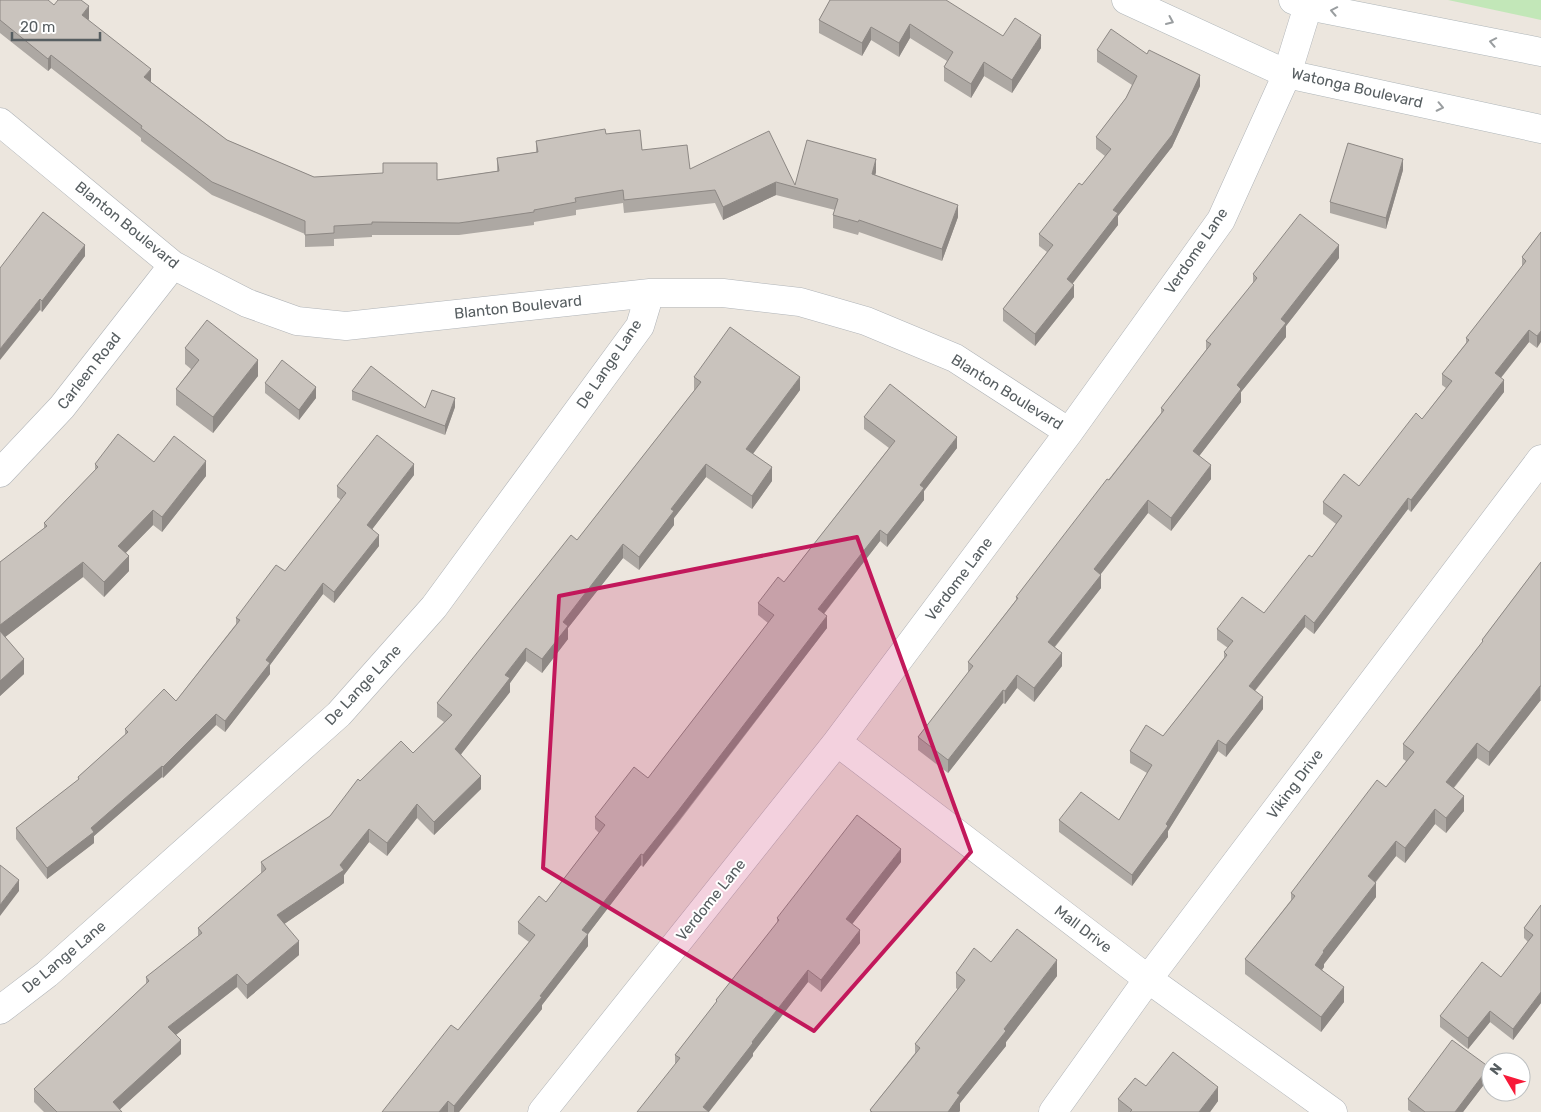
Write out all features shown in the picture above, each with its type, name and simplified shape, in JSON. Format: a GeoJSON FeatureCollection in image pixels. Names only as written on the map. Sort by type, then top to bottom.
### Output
{"type":"FeatureCollection","features":[{"type":"Feature","properties":{"kind":"street","name":"Watonga Boulevard"},"geometry":{"type":"LineString","coordinates":[[1126,0],[1287,74],[1541,129]]}},
{"type":"Feature","properties":{"kind":"street","name":"Verdome Lane"},"geometry":{"type":"LineString","coordinates":[[542,1112],[837,742],[1069,432],[1221,220],[1287,74],[1300,3]]}},
{"type":"Feature","properties":{"kind":"street"},"geometry":{"type":"LineString","coordinates":[[1300,3],[1541,52]]}},
{"type":"Feature","properties":{"kind":"street","name":"Blanton Boulevard"},"geometry":{"type":"LineString","coordinates":[[0,122],[173,264],[247,303],[297,321],[346,326],[650,293],[723,293],[800,302],[866,321],[955,358],[1069,432]]}},
{"type":"Feature","properties":{"kind":"street","name":"Carleen Road"},"geometry":{"type":"LineString","coordinates":[[0,473],[62,407],[173,264]]}},
{"type":"Feature","properties":{"kind":"street","name":"De Lange Lane"},"geometry":{"type":"LineString","coordinates":[[0,1010],[47,974],[339,714],[434,607],[640,326],[650,293]]}},
{"type":"Feature","properties":{"kind":"street","name":"Viking Drive"},"geometry":{"type":"LineString","coordinates":[[1053,1112],[1148,979],[1541,460]]}},
{"type":"Feature","properties":{"kind":"street","name":"Mall Drive"},"geometry":{"type":"LineString","coordinates":[[837,742],[1148,979],[1333,1112]]}},
{"type":"Feature","properties":{"kind":"highlighted area"},"geometry":{"type":"Polygon","coordinates":[[[857,537],[971,852],[814,1031],[543,868],[559,596],[857,537]]]}},
{"type":"Feature","properties":{"kind":"green space"},"geometry":{"type":"Polygon","coordinates":[[[1448,0],[1541,0],[1541,20],[1448,0]]]}},
{"type":"Feature","properties":{"kind":"building"},"geometry":{"type":"Polygon","coordinates":[[[0,0],[48,0],[54,5],[58,0],[81,0],[89,6],[82,15],[151,69],[144,77],[227,140],[314,177],[383,173],[383,163],[437,163],[437,180],[499,171],[497,158],[538,152],[536,141],[605,129],[606,134],[640,130],[642,150],[687,145],[690,169],[769,131],[795,185],[807,140],[876,159],[872,174],[958,205],[942,249],[859,220],[858,222],[833,215],[838,199],[776,182],[723,207],[715,190],[624,200],[623,190],[575,198],[576,202],[534,210],[534,212],[459,223],[372,222],[372,224],[334,226],[334,233],[305,235],[305,221],[212,182],[141,128],[142,126],[51,55],[48,59],[0,20],[0,0]]]}},
{"type":"Feature","properties":{"kind":"building"},"geometry":{"type":"Polygon","coordinates":[[[830,0],[946,0],[1003,36],[1015,18],[1041,35],[1012,80],[984,62],[971,84],[944,67],[953,52],[910,24],[899,43],[871,27],[862,43],[819,20],[830,0]]]}},
{"type":"Feature","properties":{"kind":"building"},"geometry":{"type":"Polygon","coordinates":[[[1111,29],[1147,54],[1149,50],[1200,75],[1172,135],[1113,210],[1118,213],[1067,279],[1074,285],[1035,334],[1003,309],[1053,245],[1039,234],[1079,183],[1082,185],[1111,149],[1096,137],[1126,98],[1137,76],[1097,50],[1111,29]]]}},
{"type":"Feature","properties":{"kind":"building"},"geometry":{"type":"Polygon","coordinates":[[[1348,143],[1403,159],[1386,218],[1330,202],[1348,143]]]}},
{"type":"Feature","properties":{"kind":"building"},"geometry":{"type":"Polygon","coordinates":[[[43,212],[85,245],[42,301],[40,299],[0,349],[0,268],[43,212]]]}},
{"type":"Feature","properties":{"kind":"building"},"geometry":{"type":"Polygon","coordinates":[[[1300,214],[1339,245],[1281,319],[1286,323],[1237,385],[1241,389],[1193,451],[1211,465],[1171,518],[1148,500],[1094,569],[1101,575],[1048,642],[1062,653],[1034,688],[1017,675],[948,760],[918,737],[973,666],[968,662],[1018,598],[1016,597],[1107,479],[1109,480],[1164,410],[1161,408],[1211,344],[1206,341],[1257,278],[1253,274],[1300,214]]]}},
{"type":"Feature","properties":{"kind":"building"},"geometry":{"type":"Polygon","coordinates":[[[1541,232],[1541,331],[1537,336],[1529,330],[1495,373],[1504,380],[1411,500],[1408,498],[1314,623],[1305,615],[1249,686],[1263,697],[1226,745],[1218,740],[1166,824],[1168,826],[1132,875],[1059,820],[1081,792],[1119,820],[1152,765],[1130,751],[1146,725],[1163,736],[1227,655],[1224,652],[1233,641],[1217,629],[1242,597],[1264,613],[1309,555],[1312,557],[1342,516],[1323,502],[1344,474],[1359,486],[1416,413],[1422,419],[1452,381],[1442,374],[1469,340],[1466,338],[1526,261],[1522,257],[1541,232]]]}},
{"type":"Feature","properties":{"kind":"building"},"geometry":{"type":"Polygon","coordinates":[[[207,320],[258,360],[213,417],[176,389],[199,360],[185,348],[207,320]]]}},
{"type":"Feature","properties":{"kind":"building"},"geometry":{"type":"Polygon","coordinates":[[[730,327],[800,377],[746,449],[772,467],[752,496],[706,464],[671,509],[674,511],[639,557],[623,544],[563,622],[568,626],[542,659],[526,648],[505,675],[510,678],[455,749],[481,776],[434,822],[417,804],[387,843],[369,829],[340,865],[344,870],[277,915],[299,941],[247,985],[237,974],[168,1027],[181,1040],[113,1102],[122,1112],[57,1112],[34,1089],[149,981],[146,977],[202,933],[198,928],[266,869],[261,862],[330,816],[358,779],[360,781],[401,741],[413,753],[452,715],[437,703],[571,535],[577,540],[701,382],[694,377],[730,327]]]}},
{"type":"Feature","properties":{"kind":"building"},"geometry":{"type":"Polygon","coordinates":[[[282,360],[316,387],[299,410],[265,383],[282,360]]]}},
{"type":"Feature","properties":{"kind":"building"},"geometry":{"type":"Polygon","coordinates":[[[371,366],[425,408],[432,390],[455,398],[445,426],[352,391],[371,366]]]}},
{"type":"Feature","properties":{"kind":"building"},"geometry":{"type":"Polygon","coordinates":[[[890,384],[957,437],[920,485],[924,488],[887,535],[880,530],[818,609],[827,616],[678,811],[643,855],[641,854],[582,930],[588,934],[540,996],[542,997],[454,1106],[448,1101],[439,1112],[382,1112],[451,1025],[458,1030],[535,935],[518,922],[539,896],[546,902],[605,825],[595,817],[634,767],[648,778],[774,615],[758,603],[778,577],[784,582],[895,441],[864,417],[890,384]]]}},
{"type":"Feature","properties":{"kind":"building"},"geometry":{"type":"Polygon","coordinates":[[[118,434],[154,462],[174,436],[206,461],[162,517],[153,510],[118,546],[129,556],[104,582],[83,562],[0,625],[0,562],[47,526],[44,523],[98,467],[95,464],[118,434]]]}},
{"type":"Feature","properties":{"kind":"building"},"geometry":{"type":"Polygon","coordinates":[[[377,435],[414,464],[367,525],[379,535],[334,592],[323,583],[266,660],[270,663],[225,721],[216,714],[163,767],[91,828],[94,832],[47,868],[16,828],[79,779],[78,777],[128,732],[125,729],[164,689],[176,701],[240,620],[236,618],[276,565],[285,571],[346,493],[337,486],[377,435]]]}},
{"type":"Feature","properties":{"kind":"building"},"geometry":{"type":"Polygon","coordinates":[[[1541,562],[1541,686],[1489,752],[1477,743],[1446,782],[1464,796],[1446,818],[1435,809],[1405,848],[1396,841],[1368,876],[1376,883],[1323,951],[1315,965],[1344,987],[1321,1017],[1245,959],[1295,896],[1291,893],[1377,780],[1386,787],[1414,752],[1403,744],[1483,641],[1541,562]]]}},
{"type":"Feature","properties":{"kind":"building"},"geometry":{"type":"Polygon","coordinates":[[[0,631],[24,659],[0,681],[0,631]]]}},
{"type":"Feature","properties":{"kind":"building"},"geometry":{"type":"Polygon","coordinates":[[[857,815],[901,849],[846,919],[860,930],[821,980],[808,970],[703,1107],[709,1112],[637,1112],[680,1058],[675,1055],[779,920],[777,918],[857,815]]]}},
{"type":"Feature","properties":{"kind":"building"},"geometry":{"type":"Polygon","coordinates":[[[0,865],[19,880],[0,905],[0,865]]]}},
{"type":"Feature","properties":{"kind":"building"},"geometry":{"type":"Polygon","coordinates":[[[1541,905],[1541,992],[1513,1029],[1490,1011],[1468,1038],[1440,1016],[1482,962],[1501,977],[1533,935],[1524,928],[1541,905]]]}},
{"type":"Feature","properties":{"kind":"building"},"geometry":{"type":"Polygon","coordinates":[[[1017,929],[1057,960],[1004,1029],[1006,1031],[957,1093],[960,1095],[948,1112],[872,1112],[870,1110],[920,1048],[915,1044],[965,980],[956,973],[974,948],[991,962],[1017,929]]]}},
{"type":"Feature","properties":{"kind":"building"},"geometry":{"type":"Polygon","coordinates":[[[1452,1040],[1481,1061],[1481,1078],[1455,1112],[1425,1112],[1408,1099],[1452,1040]]]}},
{"type":"Feature","properties":{"kind":"building"},"geometry":{"type":"Polygon","coordinates":[[[1173,1052],[1218,1087],[1199,1112],[1130,1112],[1132,1110],[1118,1099],[1135,1078],[1146,1086],[1173,1052]]]}}]}
